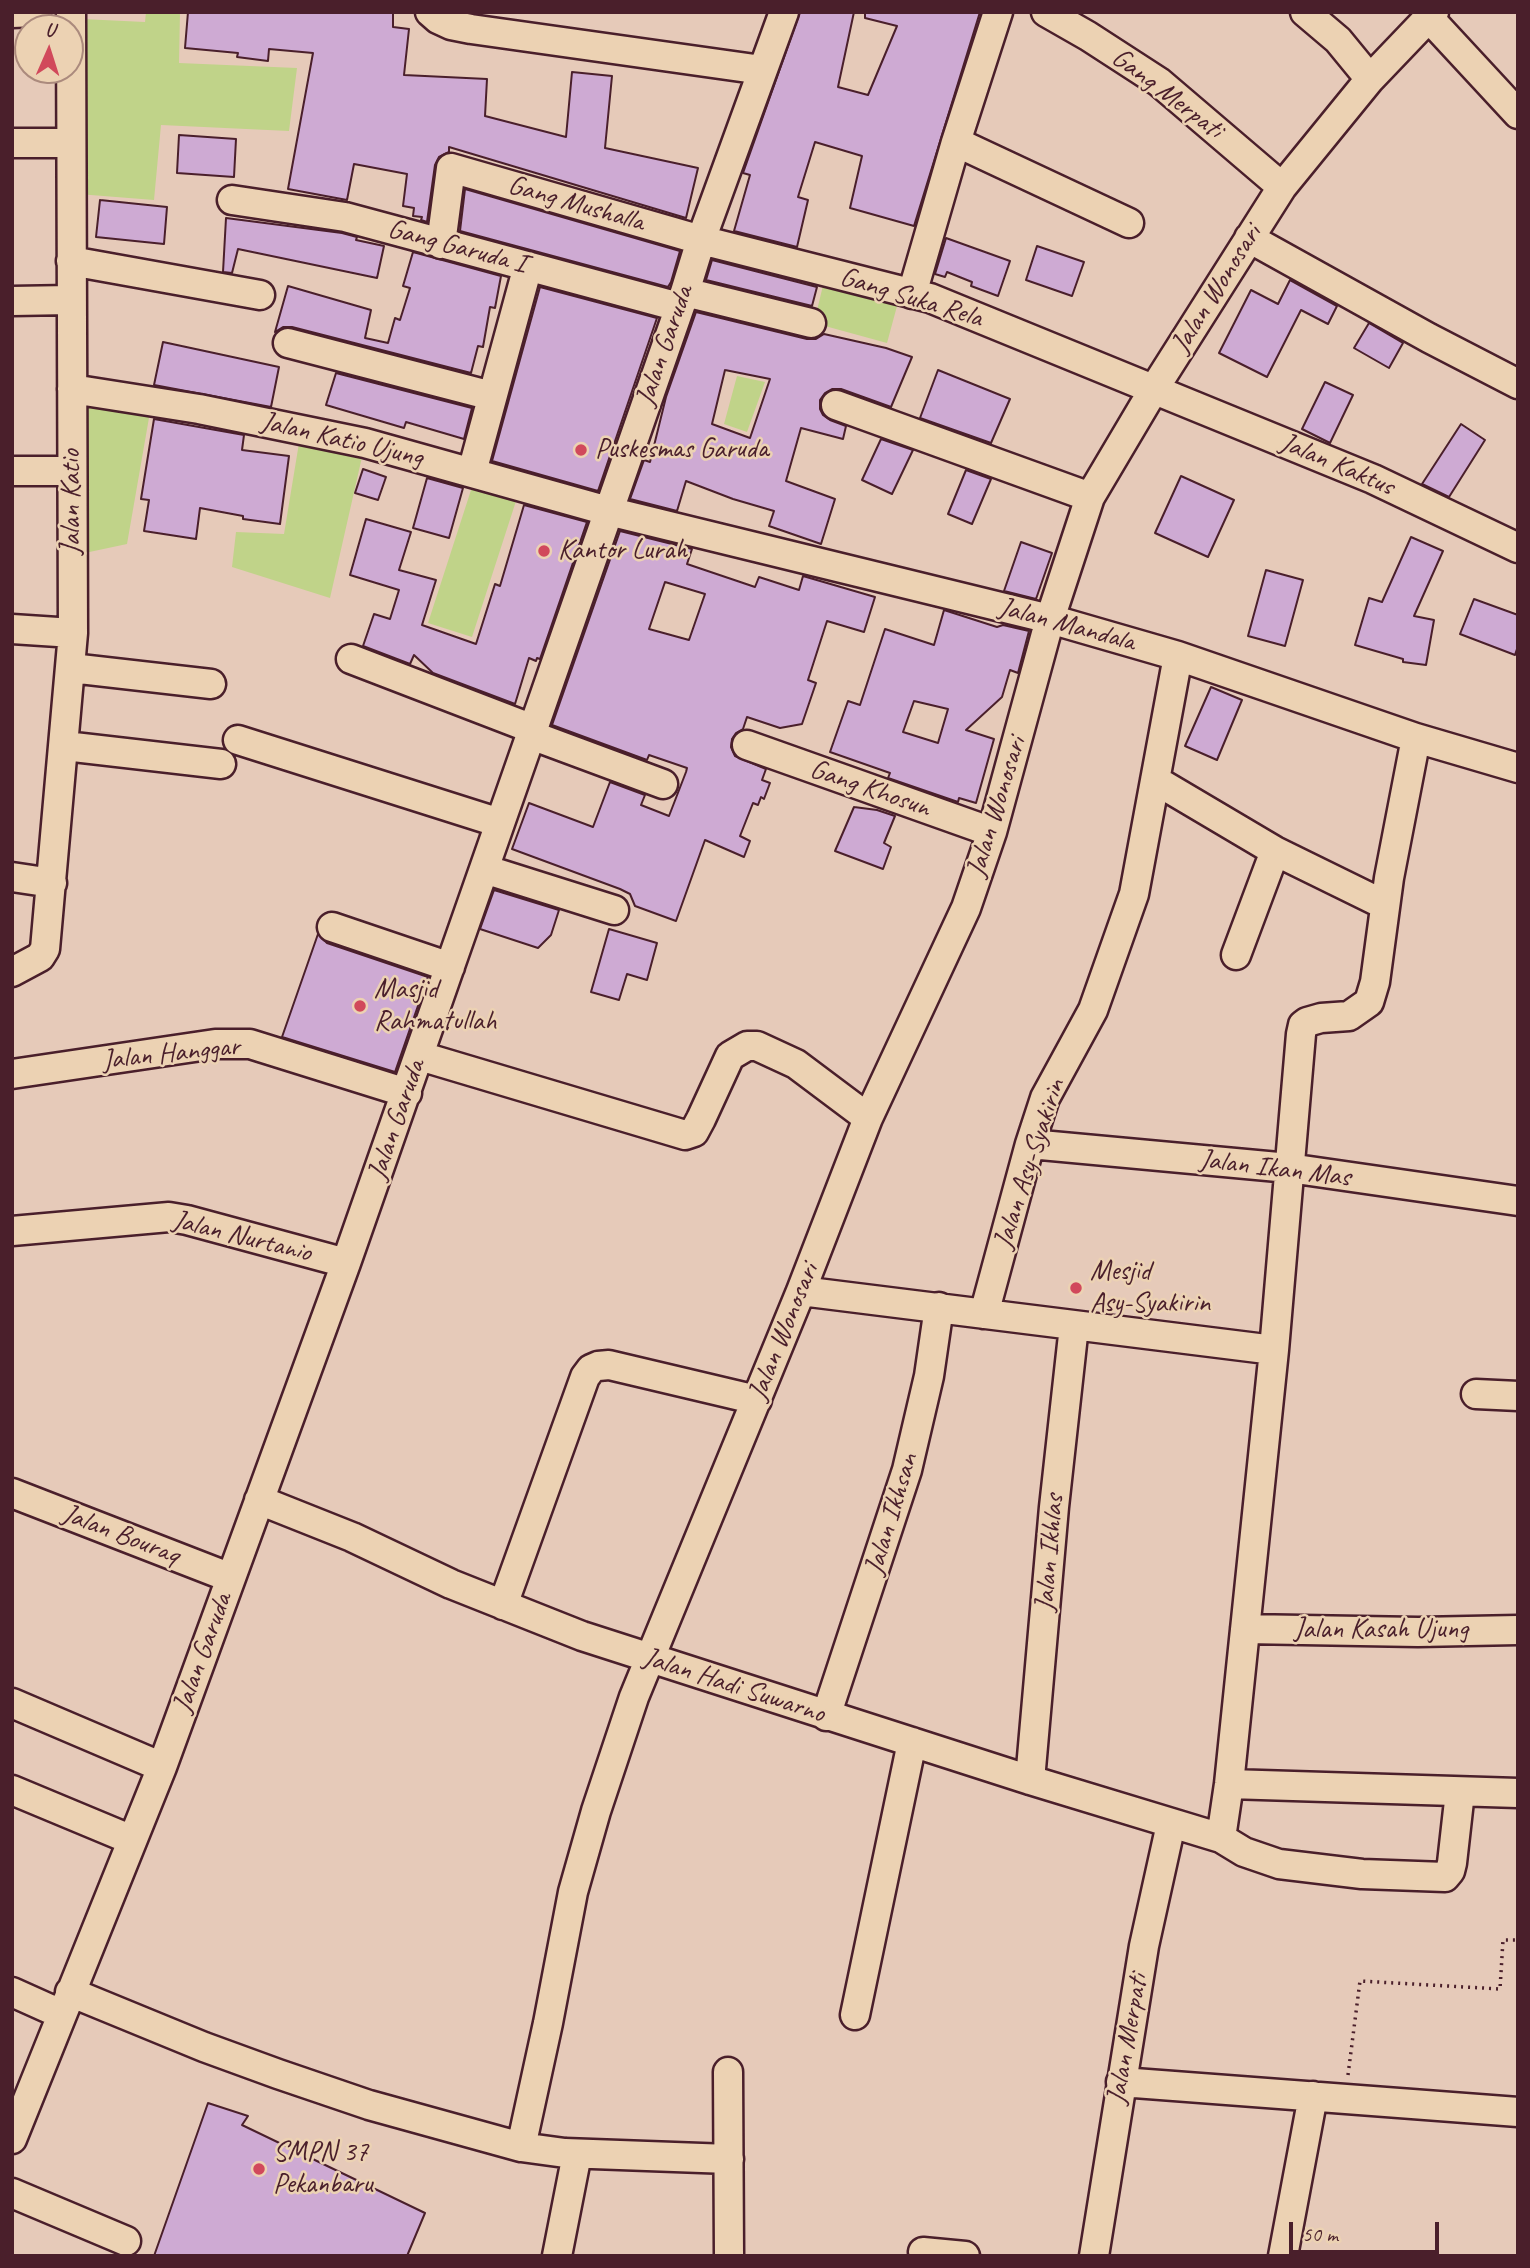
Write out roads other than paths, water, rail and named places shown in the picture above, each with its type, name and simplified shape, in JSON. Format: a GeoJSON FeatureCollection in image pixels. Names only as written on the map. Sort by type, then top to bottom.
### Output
{"type":"FeatureCollection","features":[{"type":"Feature","properties":{"kind":"street"},"geometry":{"type":"LineString","coordinates":[[12,13],[36,12]]}},
{"type":"Feature","properties":{"kind":"street","name":"Jalan Katio"},"geometry":{"type":"LineString","coordinates":[[12,972],[40,957],[46,949],[71,668],[71,12]]}},
{"type":"Feature","properties":{"kind":"street"},"geometry":{"type":"LineString","coordinates":[[430,12],[452,25],[471,29],[762,70]]}},
{"type":"Feature","properties":{"kind":"street","name":"Jalan Garuda"},"geometry":{"type":"LineString","coordinates":[[12,2139],[162,1766],[346,1263],[701,240],[784,12]]}},
{"type":"Feature","properties":{"kind":"street"},"geometry":{"type":"LineString","coordinates":[[912,293],[956,142],[998,12]]}},
{"type":"Feature","properties":{"kind":"street","name":"Gang Merpati"},"geometry":{"type":"LineString","coordinates":[[1046,12],[1159,82],[1282,187]]}},
{"type":"Feature","properties":{"kind":"street"},"geometry":{"type":"LineString","coordinates":[[1305,12],[1338,40],[1370,79]]}},
{"type":"Feature","properties":{"kind":"street"},"geometry":{"type":"LineString","coordinates":[[1432,15],[1518,114]]}},
{"type":"Feature","properties":{"kind":"street","name":"Jalan Wonosari"},"geometry":{"type":"LineString","coordinates":[[521,2147],[565,1930],[587,1842],[634,1697],[757,1400],[868,1118],[966,908],[992,832],[1050,618],[1090,497],[1154,389],[1282,187],[1370,79],[1432,15]]}},
{"type":"Feature","properties":{"kind":"street"},"geometry":{"type":"LineString","coordinates":[[12,143],[70,142]]}},
{"type":"Feature","properties":{"kind":"street"},"geometry":{"type":"LineString","coordinates":[[956,142],[1129,223]]}},
{"type":"Feature","properties":{"kind":"street","name":"Gang Mushalla"},"geometry":{"type":"LineString","coordinates":[[441,244],[451,168],[701,240]]}},
{"type":"Feature","properties":{"kind":"street","name":"Gang Garuda I"},"geometry":{"type":"LineString","coordinates":[[232,200],[345,217],[528,266],[682,300],[811,323]]}},
{"type":"Feature","properties":{"kind":"street"},"geometry":{"type":"LineString","coordinates":[[1249,238],[1518,384]]}},
{"type":"Feature","properties":{"kind":"street","name":"Gang Suka Rela"},"geometry":{"type":"LineString","coordinates":[[701,240],[930,298],[1154,389]]}},
{"type":"Feature","properties":{"kind":"street"},"geometry":{"type":"LineString","coordinates":[[71,261],[260,295]]}},
{"type":"Feature","properties":{"kind":"street"},"geometry":{"type":"LineString","coordinates":[[472,472],[528,266]]}},
{"type":"Feature","properties":{"kind":"street"},"geometry":{"type":"LineString","coordinates":[[12,301],[70,300]]}},
{"type":"Feature","properties":{"kind":"street"},"geometry":{"type":"LineString","coordinates":[[288,343],[492,396]]}},
{"type":"Feature","properties":{"kind":"street","name":"Jalan Katio Ujung"},"geometry":{"type":"LineString","coordinates":[[72,389],[199,409],[365,443],[608,511]]}},
{"type":"Feature","properties":{"kind":"street","name":"Jalan Kaktus"},"geometry":{"type":"LineString","coordinates":[[1154,389],[1373,479],[1518,548]]}},
{"type":"Feature","properties":{"kind":"street"},"geometry":{"type":"LineString","coordinates":[[836,405],[1090,497]]}},
{"type":"Feature","properties":{"kind":"street"},"geometry":{"type":"LineString","coordinates":[[12,471],[71,471]]}},
{"type":"Feature","properties":{"kind":"street","name":"Jalan Mandala"},"geometry":{"type":"LineString","coordinates":[[608,511],[1050,618],[1178,656],[1416,738],[1518,768]]}},
{"type":"Feature","properties":{"kind":"street"},"geometry":{"type":"LineString","coordinates":[[12,629],[73,633]]}},
{"type":"Feature","properties":{"kind":"street","name":"Jalan Asy-Syakirin"},"geometry":{"type":"LineString","coordinates":[[984,1314],[1045,1098],[1093,1010],[1134,894],[1178,656]]}},
{"type":"Feature","properties":{"kind":"street"},"geometry":{"type":"LineString","coordinates":[[351,659],[663,784]]}},
{"type":"Feature","properties":{"kind":"street"},"geometry":{"type":"LineString","coordinates":[[71,668],[211,684]]}},
{"type":"Feature","properties":{"kind":"street"},"geometry":{"type":"LineString","coordinates":[[1221,1838],[1229,1784],[1274,1350],[1303,1025],[1315,1019],[1349,1016],[1369,1002],[1416,738]]}},
{"type":"Feature","properties":{"kind":"street"},"geometry":{"type":"LineString","coordinates":[[238,740],[500,823]]}},
{"type":"Feature","properties":{"kind":"street","name":"Gang Khosun"},"geometry":{"type":"LineString","coordinates":[[747,745],[992,832]]}},
{"type":"Feature","properties":{"kind":"street"},"geometry":{"type":"LineString","coordinates":[[65,746],[221,764]]}},
{"type":"Feature","properties":{"kind":"street"},"geometry":{"type":"LineString","coordinates":[[1155,780],[1275,851],[1385,905]]}},
{"type":"Feature","properties":{"kind":"street"},"geometry":{"type":"LineString","coordinates":[[1236,955],[1275,851]]}},
{"type":"Feature","properties":{"kind":"street"},"geometry":{"type":"LineString","coordinates":[[484,870],[614,910]]}},
{"type":"Feature","properties":{"kind":"street"},"geometry":{"type":"LineString","coordinates":[[12,877],[51,883]]}},
{"type":"Feature","properties":{"kind":"street"},"geometry":{"type":"LineString","coordinates":[[332,927],[450,967]]}},
{"type":"Feature","properties":{"kind":"street","name":"Jalan Hanggar"},"geometry":{"type":"LineString","coordinates":[[12,1074],[215,1044],[250,1044],[407,1093]]}},
{"type":"Feature","properties":{"kind":"street"},"geometry":{"type":"LineString","coordinates":[[419,1056],[685,1135],[694,1132],[730,1056],[747,1046],[757,1046],[796,1064],[868,1118]]}},
{"type":"Feature","properties":{"kind":"street","name":"Jalan Ikan Mas"},"geometry":{"type":"LineString","coordinates":[[1030,1144],[1289,1168],[1518,1201]]}},
{"type":"Feature","properties":{"kind":"street","name":"Jalan Nurtanio"},"geometry":{"type":"LineString","coordinates":[[12,1231],[169,1217],[346,1263]]}},
{"type":"Feature","properties":{"kind":"street"},"geometry":{"type":"LineString","coordinates":[[801,1291],[1274,1350]]}},
{"type":"Feature","properties":{"kind":"street","name":"Jalan Ikhsan"},"geometry":{"type":"LineString","coordinates":[[826,1716],[907,1469],[929,1376],[939,1307]]}},
{"type":"Feature","properties":{"kind":"street","name":"Jalan Ikhlas"},"geometry":{"type":"LineString","coordinates":[[1030,1780],[1054,1507],[1074,1326]]}},
{"type":"Feature","properties":{"kind":"street"},"geometry":{"type":"LineString","coordinates":[[503,1605],[585,1377],[591,1369],[609,1365],[757,1400]]}},
{"type":"Feature","properties":{"kind":"street"},"geometry":{"type":"LineString","coordinates":[[1476,1394],[1518,1396]]}},
{"type":"Feature","properties":{"kind":"street","name":"Jalan Bouraq"},"geometry":{"type":"LineString","coordinates":[[12,1493],[230,1578]]}},
{"type":"Feature","properties":{"kind":"street","name":"Jalan Hadi Suwarno"},"geometry":{"type":"LineString","coordinates":[[259,1500],[352,1537],[451,1584],[582,1636],[826,1716],[1221,1838],[1244,1853],[1279,1864],[1362,1874],[1441,1878],[1450,1871],[1460,1792]]}},
{"type":"Feature","properties":{"kind":"street","name":"Jalan Kasah Ujung"},"geometry":{"type":"LineString","coordinates":[[1245,1629],[1418,1632],[1518,1630]]}},
{"type":"Feature","properties":{"kind":"street"},"geometry":{"type":"LineString","coordinates":[[12,1703],[162,1766]]}},
{"type":"Feature","properties":{"kind":"street"},"geometry":{"type":"LineString","coordinates":[[855,2015],[912,1742]]}},
{"type":"Feature","properties":{"kind":"street"},"geometry":{"type":"LineString","coordinates":[[1229,1784],[1518,1793]]}},
{"type":"Feature","properties":{"kind":"street"},"geometry":{"type":"LineString","coordinates":[[12,1790],[132,1840]]}},
{"type":"Feature","properties":{"kind":"street","name":"Jalan Merpati"},"geometry":{"type":"LineString","coordinates":[[1094,2256],[1144,1946],[1171,1824]]}},
{"type":"Feature","properties":{"kind":"street"},"geometry":{"type":"LineString","coordinates":[[12,1992],[66,2003],[204,2047],[369,2105],[521,2147],[577,2154],[729,2159]]}},
{"type":"Feature","properties":{"kind":"street"},"geometry":{"type":"LineString","coordinates":[[728,2072],[729,2256]]}},
{"type":"Feature","properties":{"kind":"street"},"geometry":{"type":"LineString","coordinates":[[1121,2082],[1518,2112]]}},
{"type":"Feature","properties":{"kind":"street"},"geometry":{"type":"LineString","coordinates":[[1283,2256],[1313,2096]]}},
{"type":"Feature","properties":{"kind":"street"},"geometry":{"type":"LineString","coordinates":[[557,2256],[577,2154]]}},
{"type":"Feature","properties":{"kind":"street"},"geometry":{"type":"LineString","coordinates":[[12,2193],[126,2241]]}},
{"type":"Feature","properties":{"kind":"street"},"geometry":{"type":"LineString","coordinates":[[923,2252],[965,2256]]}},
{"type":"Feature","properties":{"kind":"place","name":"Puskesmas Garuda"},"geometry":{"type":"Point","coordinates":[581,450]}},
{"type":"Feature","properties":{"kind":"place","name":"Kantor Lurah"},"geometry":{"type":"Point","coordinates":[544,551]}},
{"type":"Feature","properties":{"kind":"place","name":"Masjid Rahmatullah"},"geometry":{"type":"Point","coordinates":[360,1006]}},
{"type":"Feature","properties":{"kind":"place","name":"Mesjid Asy-Syakirin"},"geometry":{"type":"Point","coordinates":[1076,1288]}},
{"type":"Feature","properties":{"kind":"place","name":"SMPN 37 Pekanbaru"},"geometry":{"type":"Point","coordinates":[259,2169]}}]}
